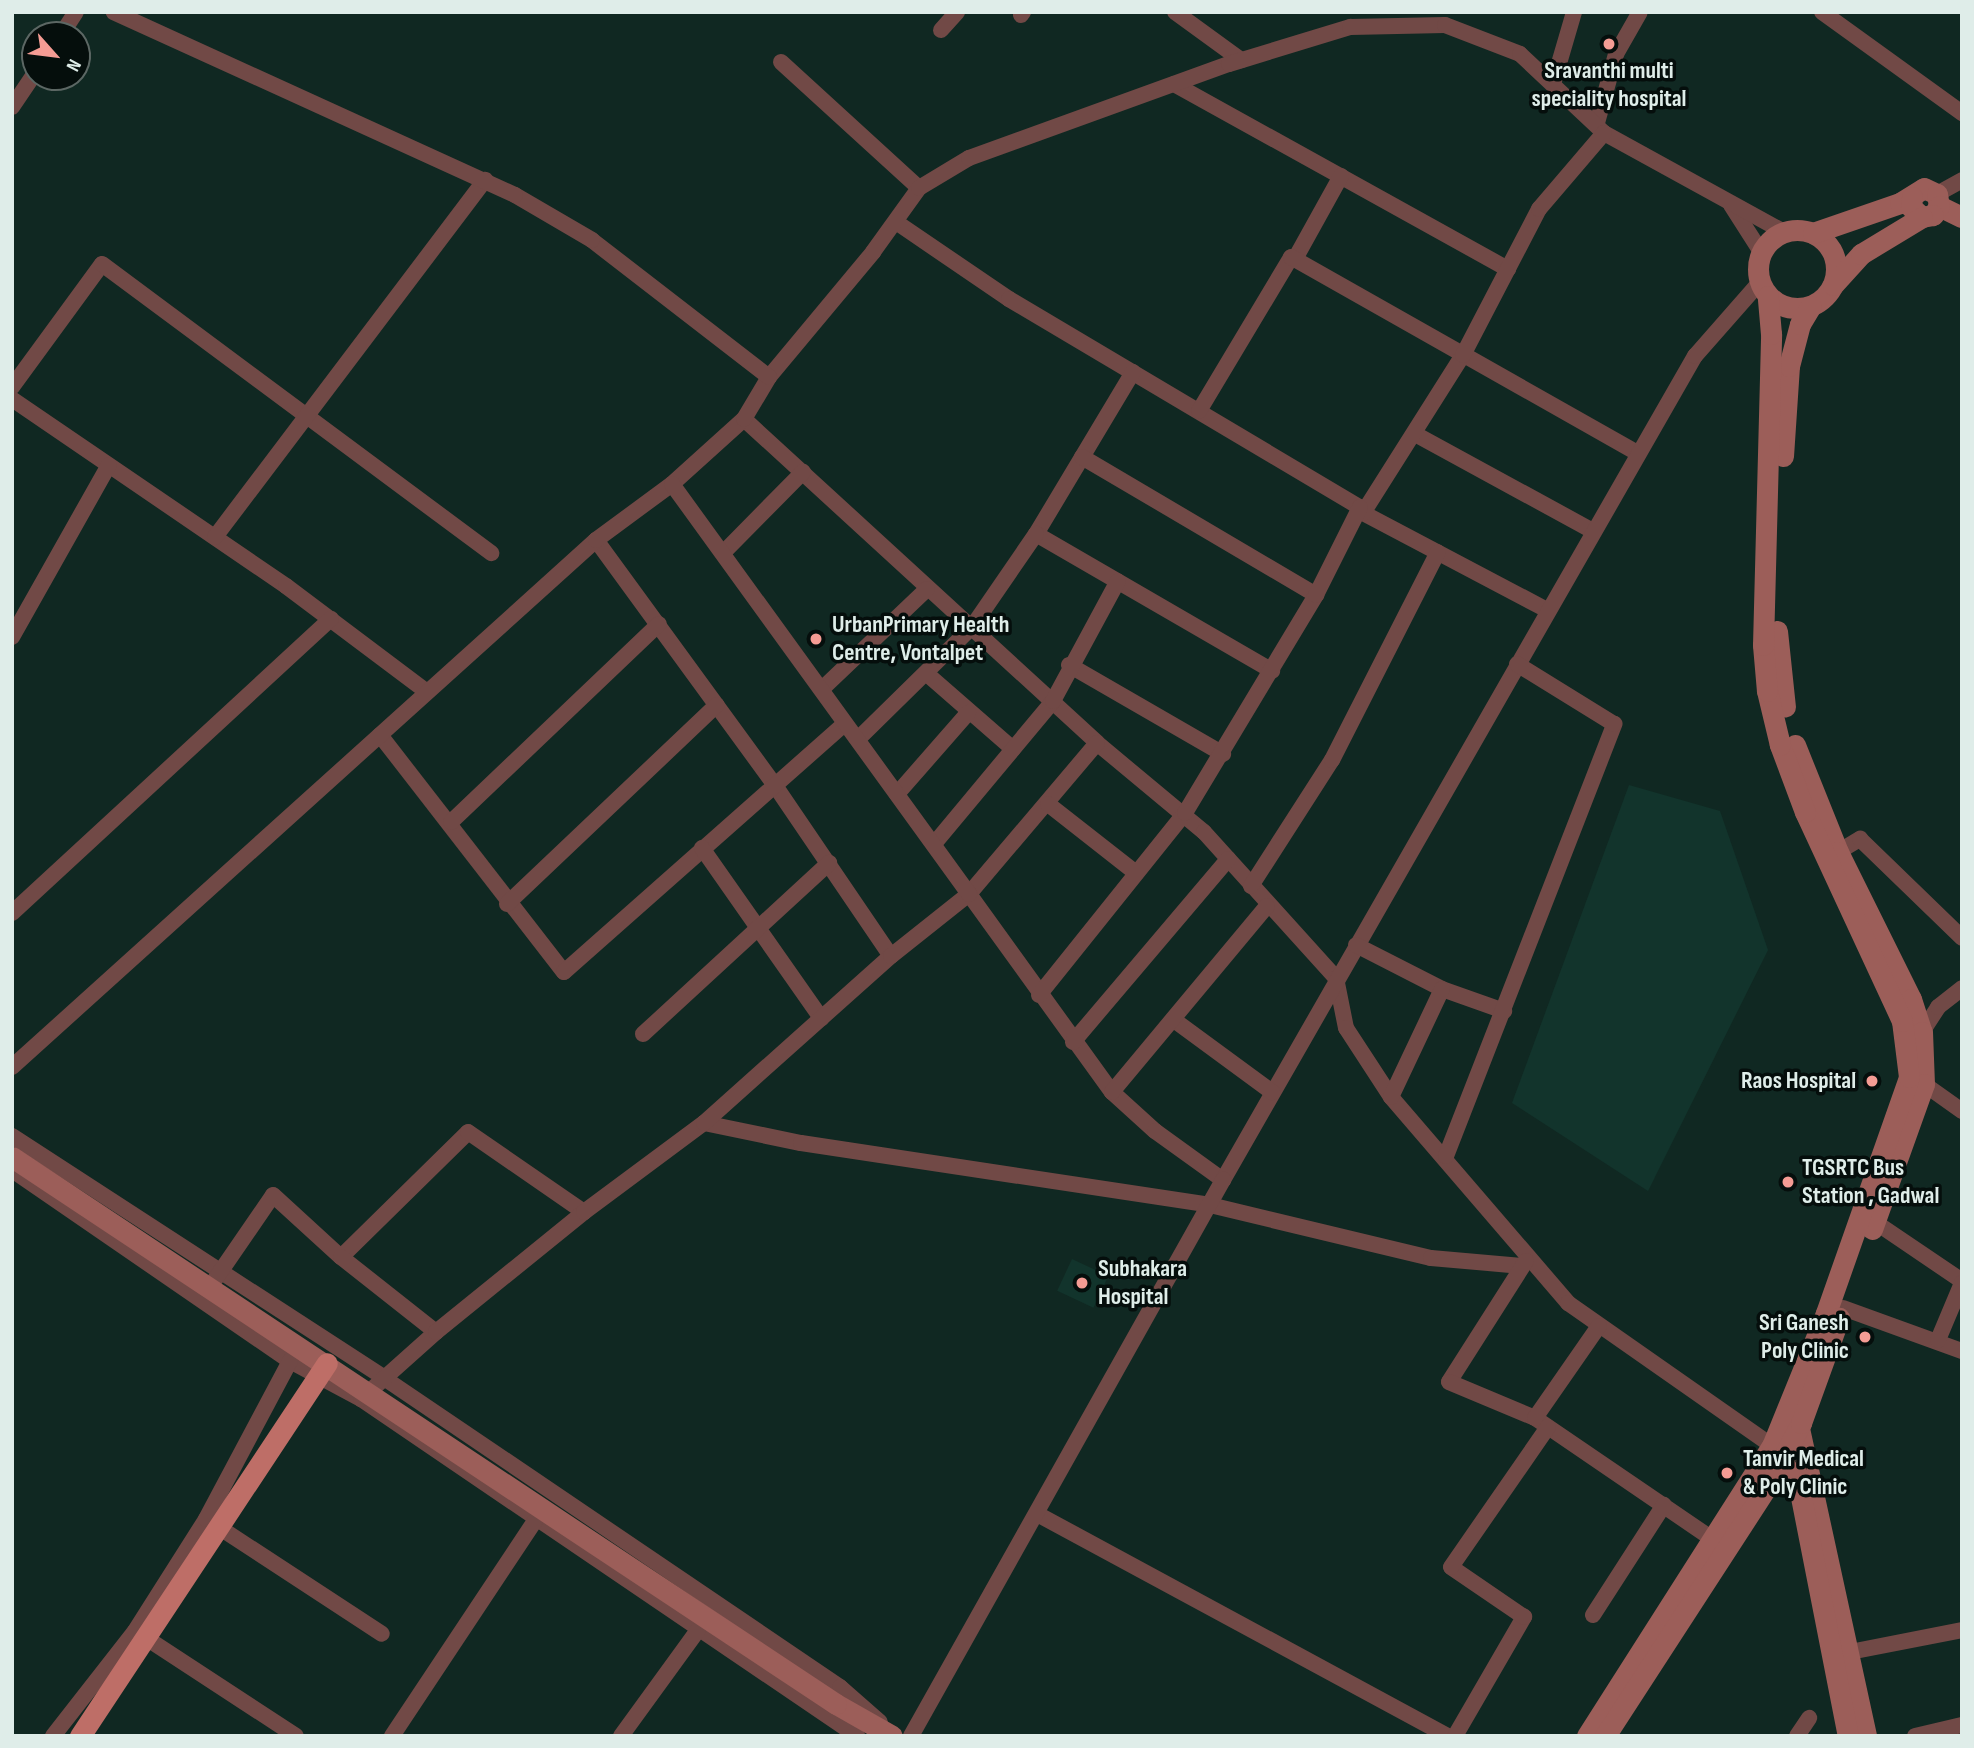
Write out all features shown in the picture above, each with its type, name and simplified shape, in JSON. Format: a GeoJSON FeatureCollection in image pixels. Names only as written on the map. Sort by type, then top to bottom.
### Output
{"type":"FeatureCollection","features":[{"type":"Feature","properties":{"kind":"main road"},"geometry":{"type":"LineString","coordinates":[[1866,1736],[1850,1652],[1795,1416],[1905,1100],[1910,1058],[1894,998],[1805,812],[1780,745],[1767,691],[1763,645],[1771,359],[1762,252],[1784,232],[1814,233],[1912,197],[1924,188],[1933,206],[1962,217]]}},
{"type":"Feature","properties":{"kind":"main road"},"geometry":{"type":"LineString","coordinates":[[1605,1736],[1778,1452],[1843,1308],[1924,1084],[1922,1032],[1911,999],[1838,852],[1793,740],[1781,692],[1777,642],[1789,366],[1800,324],[1811,306],[1861,254],[1933,206]]}},
{"type":"Feature","properties":{"kind":"main road"},"geometry":{"type":"LineString","coordinates":[[1814,233],[1834,255],[1833,285]]}},
{"type":"Feature","properties":{"kind":"main road"},"geometry":{"type":"LineString","coordinates":[[1764,289],[1795,308],[1811,306]]}},
{"type":"Feature","properties":{"kind":"main road"},"geometry":{"type":"LineString","coordinates":[[12,1157],[327,1363],[836,1704],[895,1736]]}},
{"type":"Feature","properties":{"kind":"main road"},"geometry":{"type":"LineString","coordinates":[[80,1736],[327,1363]]}},
{"type":"Feature","properties":{"kind":"main road"},"geometry":{"type":"LineString","coordinates":[[1587,1736],[1715,1541],[1778,1452]]}},
{"type":"Feature","properties":{"kind":"main road"},"geometry":{"type":"LineString","coordinates":[[1778,1452],[1800,1492],[1848,1736]]}},
{"type":"Feature","properties":{"kind":"main road"},"geometry":{"type":"LineString","coordinates":[[836,1704],[869,1736]]}},
{"type":"Feature","properties":{"kind":"street"},"geometry":{"type":"LineString","coordinates":[[114,12],[485,180],[592,240],[769,377]]}},
{"type":"Feature","properties":{"kind":"street"},"geometry":{"type":"LineString","coordinates":[[941,30],[957,12]]}},
{"type":"Feature","properties":{"kind":"street"},"geometry":{"type":"LineString","coordinates":[[1175,12],[1241,60]]}},
{"type":"Feature","properties":{"kind":"street"},"geometry":{"type":"LineString","coordinates":[[1553,83],[1574,12]]}},
{"type":"Feature","properties":{"kind":"street"},"geometry":{"type":"LineString","coordinates":[[1039,995],[1185,813],[1223,754],[1316,595],[1361,510],[1415,434],[1463,355],[1539,209],[1600,128],[1616,54],[1640,12]]}},
{"type":"Feature","properties":{"kind":"street"},"geometry":{"type":"LineString","coordinates":[[1822,12],[1962,113]]}},
{"type":"Feature","properties":{"kind":"street"},"geometry":{"type":"LineString","coordinates":[[12,1067],[596,540],[672,484],[744,419],[769,377],[896,222],[919,188],[969,159],[1241,60],[1350,27],[1445,25],[1520,54],[1600,128],[1784,232]]}},
{"type":"Feature","properties":{"kind":"street"},"geometry":{"type":"LineString","coordinates":[[781,62],[919,188]]}},
{"type":"Feature","properties":{"kind":"street"},"geometry":{"type":"LineString","coordinates":[[1174,84],[1508,269]]}},
{"type":"Feature","properties":{"kind":"street"},"geometry":{"type":"LineString","coordinates":[[12,107],[23,91]]}},
{"type":"Feature","properties":{"kind":"street"},"geometry":{"type":"LineString","coordinates":[[1295,259],[1341,176]]}},
{"type":"Feature","properties":{"kind":"street"},"geometry":{"type":"LineString","coordinates":[[215,537],[485,180]]}},
{"type":"Feature","properties":{"kind":"street"},"geometry":{"type":"LineString","coordinates":[[1933,206],[1962,180]]}},
{"type":"Feature","properties":{"kind":"street"},"geometry":{"type":"LineString","coordinates":[[1727,200],[1762,252]]}},
{"type":"Feature","properties":{"kind":"street"},"geometry":{"type":"LineString","coordinates":[[896,222],[1009,299],[1361,510],[1547,610]]}},
{"type":"Feature","properties":{"kind":"street"},"geometry":{"type":"LineString","coordinates":[[1199,411],[1291,257],[1638,453]]}},
{"type":"Feature","properties":{"kind":"street"},"geometry":{"type":"LineString","coordinates":[[12,387],[102,264],[308,413],[491,554]]}},
{"type":"Feature","properties":{"kind":"street"},"geometry":{"type":"LineString","coordinates":[[911,1736],[1039,1514],[1336,978],[1638,453],[1711,333],[1764,289]]}},
{"type":"Feature","properties":{"kind":"street"},"geometry":{"type":"LineString","coordinates":[[858,739],[972,627],[1036,534],[1133,372]]}},
{"type":"Feature","properties":{"kind":"street"},"geometry":{"type":"LineString","coordinates":[[12,399],[215,537],[331,619],[426,691]]}},
{"type":"Feature","properties":{"kind":"street"},"geometry":{"type":"LineString","coordinates":[[744,419],[1097,743],[1185,813],[1228,859],[1336,978],[1346,1028],[1391,1097],[1446,1156],[1526,1261],[1567,1303],[1778,1452]]}},
{"type":"Feature","properties":{"kind":"street"},"geometry":{"type":"LineString","coordinates":[[1415,434],[1593,531]]}},
{"type":"Feature","properties":{"kind":"street"},"geometry":{"type":"LineString","coordinates":[[1082,457],[1316,595]]}},
{"type":"Feature","properties":{"kind":"street"},"geometry":{"type":"LineString","coordinates":[[12,637],[108,465]]}},
{"type":"Feature","properties":{"kind":"street"},"geometry":{"type":"LineString","coordinates":[[723,553],[803,472]]}},
{"type":"Feature","properties":{"kind":"street"},"geometry":{"type":"LineString","coordinates":[[672,484],[934,844],[1073,1042],[1112,1092],[1155,1131],[1223,1180]]}},
{"type":"Feature","properties":{"kind":"street"},"geometry":{"type":"LineString","coordinates":[[1036,534],[1272,671]]}},
{"type":"Feature","properties":{"kind":"street"},"geometry":{"type":"LineString","coordinates":[[596,540],[776,787],[891,956]]}},
{"type":"Feature","properties":{"kind":"street"},"geometry":{"type":"LineString","coordinates":[[1251,886],[1332,760],[1438,552]]}},
{"type":"Feature","properties":{"kind":"street"},"geometry":{"type":"LineString","coordinates":[[934,844],[1052,701],[1069,665],[1118,581]]}},
{"type":"Feature","properties":{"kind":"street"},"geometry":{"type":"LineString","coordinates":[[822,689],[927,589]]}},
{"type":"Feature","properties":{"kind":"street"},"geometry":{"type":"LineString","coordinates":[[12,912],[331,619]]}},
{"type":"Feature","properties":{"kind":"street"},"geometry":{"type":"LineString","coordinates":[[451,822],[659,624]]}},
{"type":"Feature","properties":{"kind":"street"},"geometry":{"type":"LineString","coordinates":[[1446,1156],[1614,724],[1517,664]]}},
{"type":"Feature","properties":{"kind":"street"},"geometry":{"type":"LineString","coordinates":[[1069,665],[1223,754]]}},
{"type":"Feature","properties":{"kind":"street"},"geometry":{"type":"LineString","coordinates":[[927,674],[968,713],[1013,749]]}},
{"type":"Feature","properties":{"kind":"street"},"geometry":{"type":"LineString","coordinates":[[507,904],[717,705]]}},
{"type":"Feature","properties":{"kind":"street"},"geometry":{"type":"LineString","coordinates":[[897,793],[968,713]]}},
{"type":"Feature","properties":{"kind":"street"},"geometry":{"type":"LineString","coordinates":[[380,735],[451,822],[507,904],[564,972],[702,848],[776,787],[845,723]]}},
{"type":"Feature","properties":{"kind":"street"},"geometry":{"type":"LineString","coordinates":[[361,1399],[436,1332],[584,1212],[704,1124],[891,956],[969,894],[1097,743]]}},
{"type":"Feature","properties":{"kind":"street"},"geometry":{"type":"LineString","coordinates":[[1048,804],[1136,873]]}},
{"type":"Feature","properties":{"kind":"street"},"geometry":{"type":"LineString","coordinates":[[1838,852],[1860,839],[1962,938]]}},
{"type":"Feature","properties":{"kind":"street"},"geometry":{"type":"LineString","coordinates":[[702,848],[821,1018]]}},
{"type":"Feature","properties":{"kind":"street"},"geometry":{"type":"LineString","coordinates":[[1073,1042],[1228,859]]}},
{"type":"Feature","properties":{"kind":"street"},"geometry":{"type":"LineString","coordinates":[[643,1034],[829,863]]}},
{"type":"Feature","properties":{"kind":"street"},"geometry":{"type":"LineString","coordinates":[[1112,1092],[1268,906]]}},
{"type":"Feature","properties":{"kind":"street"},"geometry":{"type":"LineString","coordinates":[[1356,945],[1443,989],[1504,1011]]}},
{"type":"Feature","properties":{"kind":"street"},"geometry":{"type":"LineString","coordinates":[[1922,1032],[1938,1007],[1962,988]]}},
{"type":"Feature","properties":{"kind":"street"},"geometry":{"type":"LineString","coordinates":[[1391,1097],[1443,989]]}},
{"type":"Feature","properties":{"kind":"street"},"geometry":{"type":"LineString","coordinates":[[1174,1020],[1272,1092]]}},
{"type":"Feature","properties":{"kind":"street"},"geometry":{"type":"LineString","coordinates":[[1924,1084],[1962,1111]]}},
{"type":"Feature","properties":{"kind":"street"},"geometry":{"type":"LineString","coordinates":[[704,1124],[800,1143],[1210,1205],[1431,1258],[1526,1261]]}},
{"type":"Feature","properties":{"kind":"street"},"geometry":{"type":"LineString","coordinates":[[341,1257],[468,1132],[584,1212]]}},
{"type":"Feature","properties":{"kind":"street"},"geometry":{"type":"LineString","coordinates":[[12,1136],[384,1378],[840,1687],[895,1736]]}},
{"type":"Feature","properties":{"kind":"street"},"geometry":{"type":"LineString","coordinates":[[12,1170],[290,1361],[361,1399],[535,1521],[856,1736]]}},
{"type":"Feature","properties":{"kind":"street"},"geometry":{"type":"LineString","coordinates":[[202,1300],[273,1195],[341,1257],[436,1332]]}},
{"type":"Feature","properties":{"kind":"street"},"geometry":{"type":"LineString","coordinates":[[1875,1222],[1962,1282],[1938,1340]]}},
{"type":"Feature","properties":{"kind":"street"},"geometry":{"type":"LineString","coordinates":[[1526,1261],[1449,1382],[1542,1423],[1715,1541]]}},
{"type":"Feature","properties":{"kind":"street"},"geometry":{"type":"LineString","coordinates":[[1843,1308],[1938,1340],[1962,1351]]}},
{"type":"Feature","properties":{"kind":"street"},"geometry":{"type":"LineString","coordinates":[[1455,1736],[1524,1617],[1451,1567],[1542,1423],[1599,1326]]}},
{"type":"Feature","properties":{"kind":"street"},"geometry":{"type":"LineString","coordinates":[[54,1736],[135,1631],[206,1518],[290,1361]]}},
{"type":"Feature","properties":{"kind":"street"},"geometry":{"type":"LineString","coordinates":[[1594,1615],[1664,1505]]}},
{"type":"Feature","properties":{"kind":"street"},"geometry":{"type":"LineString","coordinates":[[1039,1514],[1447,1736]]}},
{"type":"Feature","properties":{"kind":"street"},"geometry":{"type":"LineString","coordinates":[[206,1518],[382,1634]]}},
{"type":"Feature","properties":{"kind":"street"},"geometry":{"type":"LineString","coordinates":[[392,1736],[535,1521]]}},
{"type":"Feature","properties":{"kind":"street"},"geometry":{"type":"LineString","coordinates":[[621,1736],[698,1630]]}},
{"type":"Feature","properties":{"kind":"street"},"geometry":{"type":"LineString","coordinates":[[1850,1652],[1962,1630]]}},
{"type":"Feature","properties":{"kind":"street"},"geometry":{"type":"LineString","coordinates":[[135,1631],[296,1736]]}},
{"type":"Feature","properties":{"kind":"street"},"geometry":{"type":"LineString","coordinates":[[1797,1736],[1809,1718]]}},
{"type":"Feature","properties":{"kind":"street"},"geometry":{"type":"LineString","coordinates":[[1915,1736],[1962,1725]]}},
{"type":"Feature","properties":{"kind":"shaded area"},"geometry":{"type":"Polygon","coordinates":[[[1629,785],[1720,811],[1768,950],[1648,1191],[1512,1103],[1629,785]]]}},
{"type":"Feature","properties":{"kind":"shaded area","name":"Subhakara Hospital"},"geometry":{"type":"Polygon","coordinates":[[[1072,1259],[1108,1276],[1093,1308],[1057,1291],[1072,1259]]]}},
{"type":"Feature","properties":{"kind":"place","name":"Sravanthi multi speciality hospital"},"geometry":{"type":"Point","coordinates":[1609,44]}},
{"type":"Feature","properties":{"kind":"place","name":"UrbanPrimary Health Centre, Vontalpet"},"geometry":{"type":"Point","coordinates":[816,639]}},
{"type":"Feature","properties":{"kind":"place","name":"Raos Hospital"},"geometry":{"type":"Point","coordinates":[1872,1081]}},
{"type":"Feature","properties":{"kind":"place","name":"TGSRTC Bus Station , Gadwal"},"geometry":{"type":"Point","coordinates":[1788,1182]}},
{"type":"Feature","properties":{"kind":"place","name":"Subhakara Hospital"},"geometry":{"type":"Point","coordinates":[1082,1283]}},
{"type":"Feature","properties":{"kind":"place","name":"Sri Ganesh Poly Clinic"},"geometry":{"type":"Point","coordinates":[1865,1337]}},
{"type":"Feature","properties":{"kind":"place","name":"Tanvir Medical & Poly Clinic"},"geometry":{"type":"Point","coordinates":[1727,1473]}}]}
